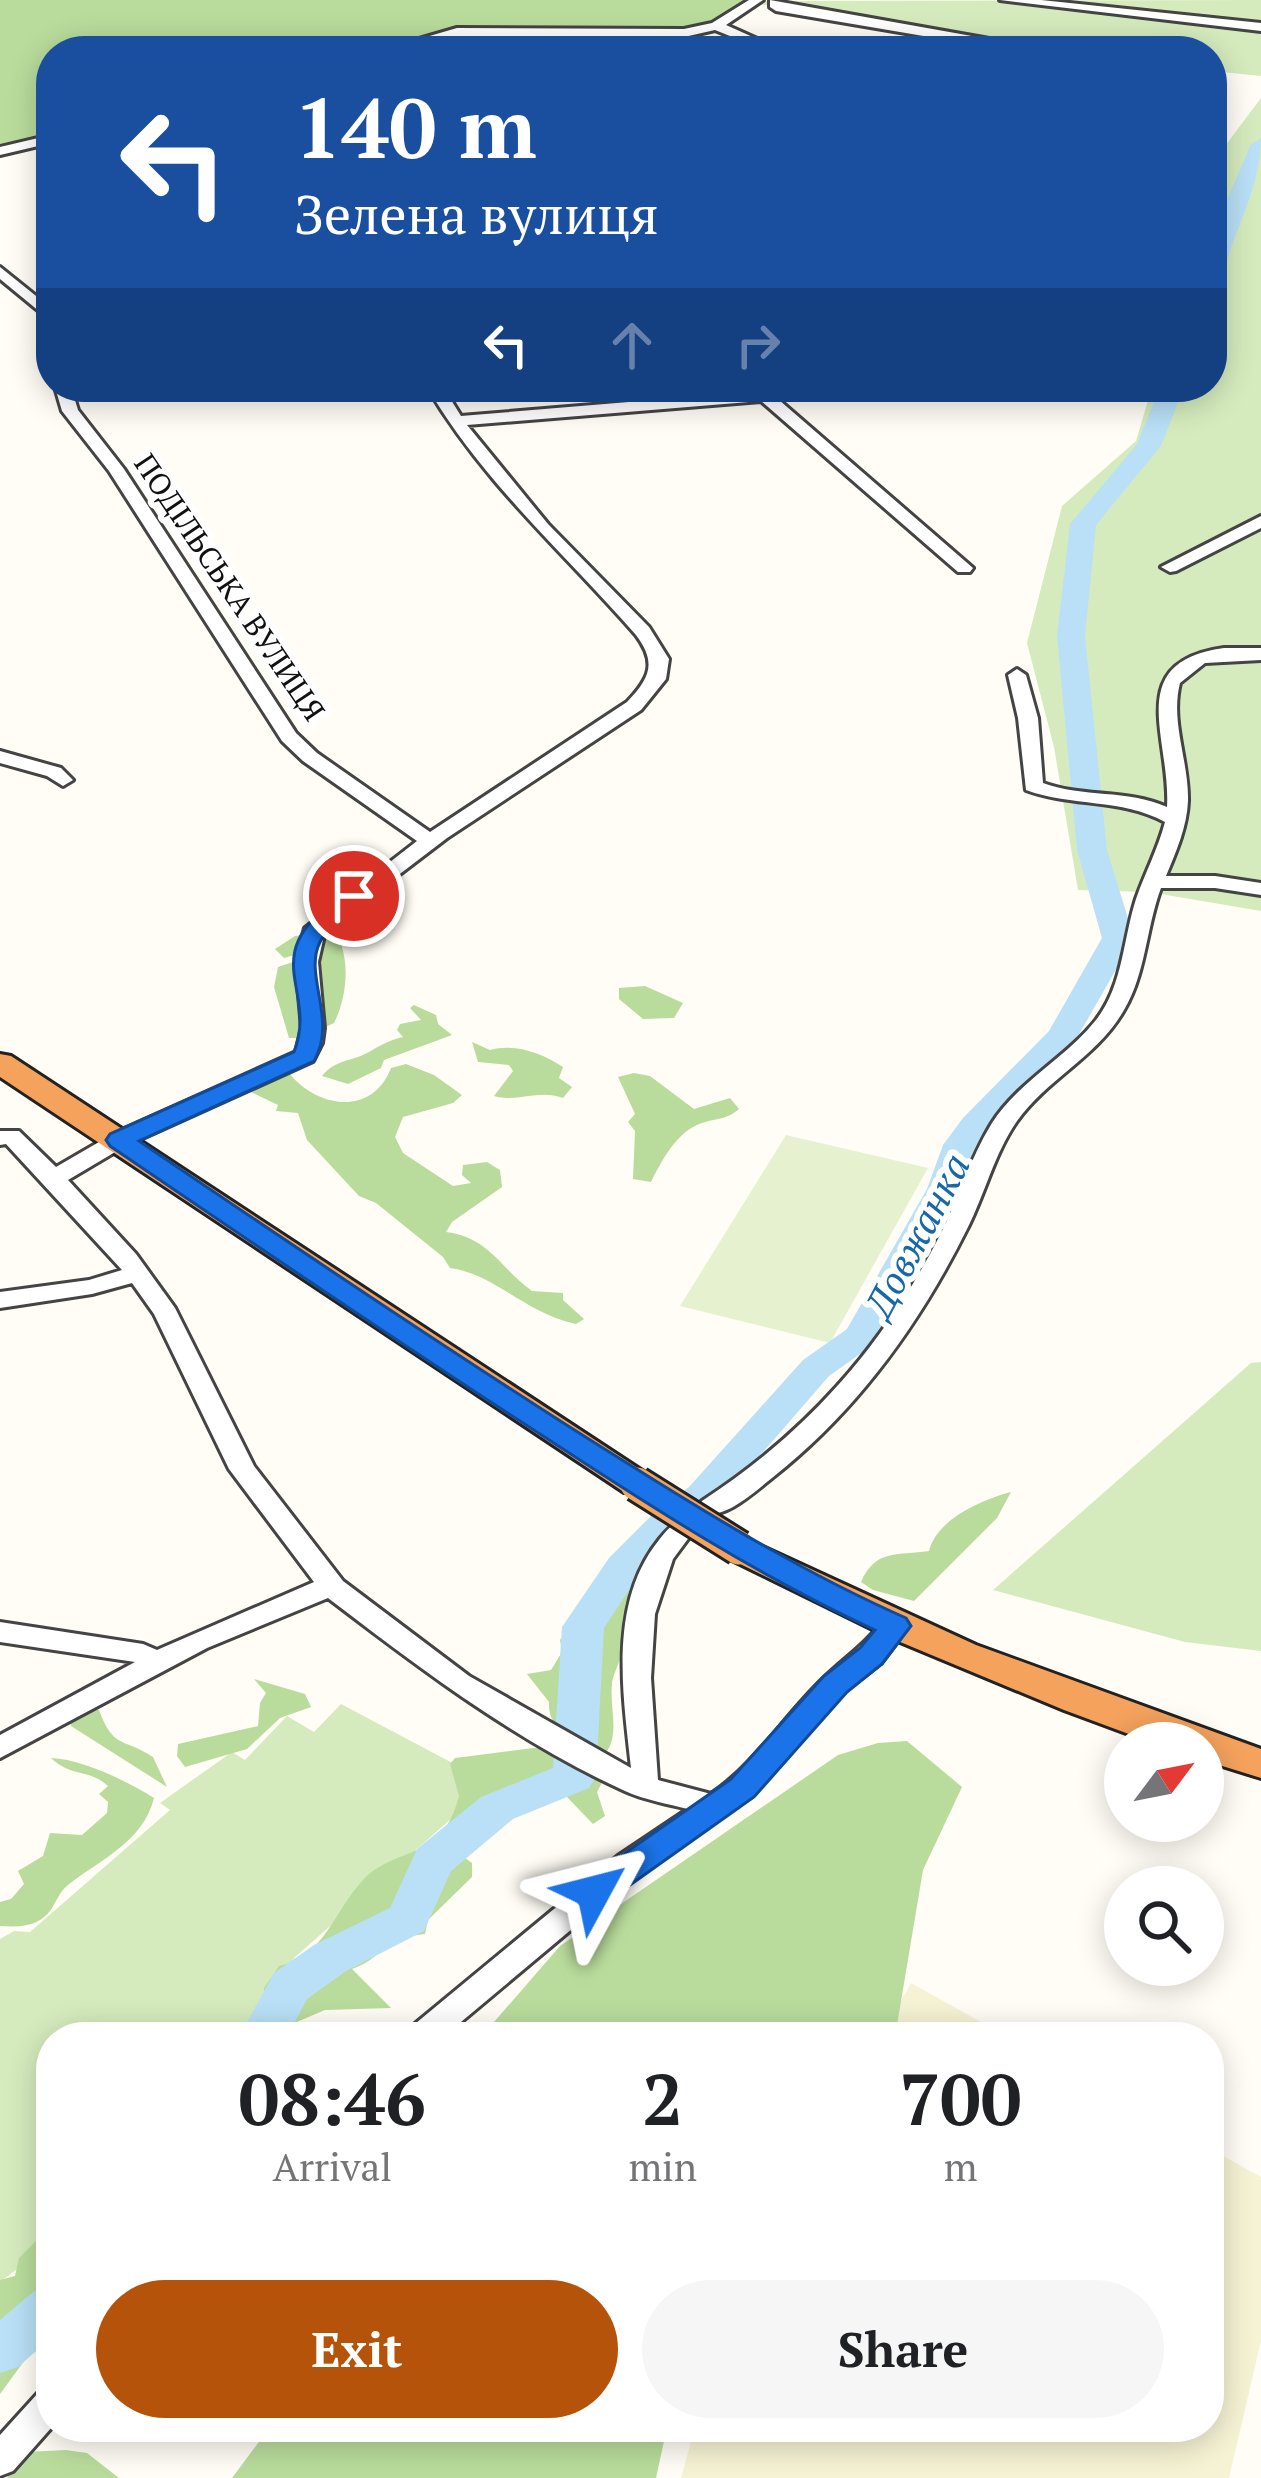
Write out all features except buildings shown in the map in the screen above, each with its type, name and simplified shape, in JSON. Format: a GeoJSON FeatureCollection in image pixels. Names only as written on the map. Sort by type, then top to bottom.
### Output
{"type":"FeatureCollection","features":[{"type":"Feature","properties":{"kind":"highway"},"geometry":{"type":"LineString","coordinates":[[0,1064],[739,1548],[895,1626],[1135,1722]]}},
{"type":"Feature","properties":{"kind":"highway"},"geometry":{"type":"LineString","coordinates":[[1224,1753],[1261,1764]]}},
{"type":"Feature","properties":{"kind":"street"},"geometry":{"type":"LineString","coordinates":[[442,36],[457,32],[664,35],[716,26],[757,0]]}},
{"type":"Feature","properties":{"kind":"street"},"geometry":{"type":"LineString","coordinates":[[776,0],[776,7],[946,36]]}},
{"type":"Feature","properties":{"kind":"street"},"geometry":{"type":"LineString","coordinates":[[1006,0],[1261,27]]}},
{"type":"Feature","properties":{"kind":"street"},"geometry":{"type":"LineString","coordinates":[[716,26],[741,36]]}},
{"type":"Feature","properties":{"kind":"street"},"geometry":{"type":"LineString","coordinates":[[529,32],[535,36]]}},
{"type":"Feature","properties":{"kind":"street"},"geometry":{"type":"LineString","coordinates":[[0,151],[36,143]]}},
{"type":"Feature","properties":{"kind":"street"},"geometry":{"type":"LineString","coordinates":[[0,271],[36,303]]}},
{"type":"Feature","properties":{"kind":"street","name":"ПОДІЛЬСЬКА ВУЛИЦЯ"},"geometry":{"type":"LineString","coordinates":[[67,402],[289,736],[310,757],[430,841]]}},
{"type":"Feature","properties":{"kind":"street"},"geometry":{"type":"LineString","coordinates":[[54,1178],[119,1140],[305,1056],[314,1034],[304,949],[316,928],[430,841],[634,706],[656,682],[660,658],[647,636],[543,529],[444,402]]}},
{"type":"Feature","properties":{"kind":"street"},"geometry":{"type":"LineString","coordinates":[[455,421],[654,402]]}},
{"type":"Feature","properties":{"kind":"street"},"geometry":{"type":"LineString","coordinates":[[770,402],[964,568]]}},
{"type":"Feature","properties":{"kind":"street"},"geometry":{"type":"LineString","coordinates":[[1170,567],[1261,521]]}},
{"type":"Feature","properties":{"kind":"street"},"geometry":{"type":"LineString","coordinates":[[711,1507],[786,1456],[848,1399],[947,1245],[994,1140],[1016,1107],[1109,1018],[1122,992],[1176,820],[1180,776],[1167,704],[1171,683],[1204,657],[1261,654]]}},
{"type":"Feature","properties":{"kind":"street"},"geometry":{"type":"LineString","coordinates":[[1017,675],[1028,718],[1033,786],[1078,796],[1135,800],[1176,820]]}},
{"type":"Feature","properties":{"kind":"street"},"geometry":{"type":"LineString","coordinates":[[0,758],[54,772],[63,780]]}},
{"type":"Feature","properties":{"kind":"street"},"geometry":{"type":"LineString","coordinates":[[1155,882],[1215,882],[1261,890]]}},
{"type":"Feature","properties":{"kind":"street"},"geometry":{"type":"LineString","coordinates":[[0,1138],[11,1136],[54,1178],[166,1313],[242,1469],[331,1586],[459,1683],[578,1753],[642,1786],[716,1806]]}},
{"type":"Feature","properties":{"kind":"street"},"geometry":{"type":"LineString","coordinates":[[0,1300],[137,1274]]}},
{"type":"Feature","properties":{"kind":"street"},"geometry":{"type":"LineString","coordinates":[[642,1786],[646,1771],[638,1658],[642,1615],[651,1576],[680,1532]]}},
{"type":"Feature","properties":{"kind":"street"},"geometry":{"type":"LineString","coordinates":[[0,1748],[153,1662],[331,1586]]}},
{"type":"Feature","properties":{"kind":"street"},"geometry":{"type":"LineString","coordinates":[[439,2022],[629,1864],[742,1788],[835,1684],[871,1656],[895,1626]]}},
{"type":"Feature","properties":{"kind":"street"},"geometry":{"type":"LineString","coordinates":[[0,1632],[143,1654],[153,1662]]}},
{"type":"Feature","properties":{"kind":"street"},"geometry":{"type":"LineString","coordinates":[[0,2460],[36,2420]]}},
{"type":"Feature","properties":{"kind":"shaded area"},"geometry":{"type":"Polygon","coordinates":[[[911,1983],[981,2022],[889,2022],[911,1983]]]}},
{"type":"Feature","properties":{"kind":"shaded area"},"geometry":{"type":"Polygon","coordinates":[[[1224,2156],[1261,2177],[1261,2341],[1229,2478],[681,2478],[691,2442],[1224,2442],[1224,2156]]]}},
{"type":"Feature","properties":{"kind":"green space"},"geometry":{"type":"Polygon","coordinates":[[[0,0],[744,0],[713,24],[656,33],[36,36],[36,146],[0,152],[0,0]]]}},
{"type":"Feature","properties":{"kind":"green space"},"geometry":{"type":"Polygon","coordinates":[[[1261,0],[1261,76],[1227,73],[1227,36],[941,36],[742,1],[1261,0]]]}},
{"type":"Feature","properties":{"kind":"green space"},"geometry":{"type":"Polygon","coordinates":[[[1261,98],[1261,911],[1149,892],[1078,890],[1054,747],[1027,643],[1062,506],[1136,441],[1148,402],[1227,402],[1227,143],[1261,98]]]}},
{"type":"Feature","properties":{"kind":"green space"},"geometry":{"type":"Polygon","coordinates":[[[336,934],[341,944],[346,978],[342,1002],[334,1023],[303,1038],[289,1038],[274,987],[278,967],[310,962],[309,951],[284,958],[275,949],[295,936],[336,934]]]}},
{"type":"Feature","properties":{"kind":"green space"},"geometry":{"type":"Polygon","coordinates":[[[645,986],[683,1003],[674,1018],[643,1019],[619,999],[619,988],[645,986]]]}},
{"type":"Feature","properties":{"kind":"green space"},"geometry":{"type":"Polygon","coordinates":[[[414,1005],[436,1015],[438,1024],[452,1035],[384,1060],[381,1068],[348,1084],[322,1076],[338,1064],[403,1037],[397,1030],[400,1024],[421,1020],[410,1008],[414,1005]]]}},
{"type":"Feature","properties":{"kind":"green space"},"geometry":{"type":"Polygon","coordinates":[[[472,1042],[490,1050],[519,1049],[546,1057],[563,1067],[559,1078],[572,1087],[563,1098],[494,1096],[513,1071],[509,1065],[478,1062],[472,1042]]]}},
{"type":"Feature","properties":{"kind":"green space"},"geometry":{"type":"Polygon","coordinates":[[[406,1064],[434,1075],[462,1095],[453,1103],[403,1117],[395,1137],[403,1153],[453,1186],[471,1183],[462,1175],[463,1165],[487,1162],[500,1170],[502,1187],[452,1222],[446,1232],[484,1247],[532,1291],[563,1293],[563,1300],[584,1319],[576,1324],[558,1319],[482,1278],[450,1268],[443,1257],[376,1203],[359,1196],[307,1140],[298,1113],[276,1111],[278,1105],[251,1092],[289,1073],[329,1100],[358,1100],[382,1084],[391,1068],[406,1064]]]}},
{"type":"Feature","properties":{"kind":"green space"},"geometry":{"type":"Polygon","coordinates":[[[650,1076],[694,1109],[730,1098],[739,1109],[685,1132],[651,1182],[633,1179],[635,1131],[628,1122],[635,1114],[618,1077],[650,1076]]]}},
{"type":"Feature","properties":{"kind":"green space"},"geometry":{"type":"Polygon","coordinates":[[[786,1135],[928,1168],[830,1343],[680,1306],[786,1135]]]}},
{"type":"Feature","properties":{"kind":"green space"},"geometry":{"type":"Polygon","coordinates":[[[1261,1362],[1261,1651],[1185,1642],[993,1590],[1251,1363],[1261,1362]]]}},
{"type":"Feature","properties":{"kind":"green space"},"geometry":{"type":"Polygon","coordinates":[[[1011,1492],[997,1518],[914,1601],[861,1582],[881,1559],[929,1551],[951,1520],[1011,1492]]]}},
{"type":"Feature","properties":{"kind":"green space"},"geometry":{"type":"Polygon","coordinates":[[[647,1529],[670,1530],[689,1540],[674,1552],[621,1658],[612,1684],[612,1741],[602,1757],[559,1729],[549,1702],[527,1674],[551,1670],[562,1652],[560,1640],[598,1618],[592,1601],[612,1575],[608,1564],[647,1529]]]}},
{"type":"Feature","properties":{"kind":"green space"},"geometry":{"type":"Polygon","coordinates":[[[254,1679],[305,1694],[311,1707],[280,1718],[247,1749],[185,1767],[177,1756],[178,1744],[258,1726],[266,1693],[254,1679]]]}},
{"type":"Feature","properties":{"kind":"green space"},"geometry":{"type":"Polygon","coordinates":[[[341,1704],[460,1767],[461,1810],[294,1958],[249,2022],[36,2022],[36,2254],[0,2282],[0,1939],[14,1931],[30,1932],[170,1810],[160,1803],[232,1752],[245,1760],[287,1716],[314,1732],[341,1704]]]}},
{"type":"Feature","properties":{"kind":"green space"},"geometry":{"type":"Polygon","coordinates":[[[83,1706],[99,1710],[115,1737],[153,1757],[167,1787],[71,1726],[69,1714],[83,1706]]]}},
{"type":"Feature","properties":{"kind":"green space"},"geometry":{"type":"Polygon","coordinates":[[[907,1741],[962,1787],[923,1870],[898,2022],[494,2022],[560,1946],[838,1755],[878,1743],[907,1741]]]}},
{"type":"Feature","properties":{"kind":"green space"},"geometry":{"type":"Polygon","coordinates":[[[533,1748],[558,1753],[576,1767],[606,1775],[597,1792],[605,1816],[593,1824],[565,1795],[543,1800],[512,1796],[500,1815],[455,1851],[472,1863],[472,1877],[428,1920],[425,1934],[391,1944],[352,1969],[391,2008],[325,2010],[297,2022],[279,2022],[263,2009],[264,1988],[279,1966],[295,1961],[318,1943],[363,1880],[430,1843],[441,1832],[459,1796],[450,1764],[455,1758],[533,1748]]]}},
{"type":"Feature","properties":{"kind":"green space"},"geometry":{"type":"Polygon","coordinates":[[[51,1758],[104,1772],[154,1798],[131,1838],[68,1885],[44,1918],[0,1926],[0,1902],[11,1899],[24,1884],[18,1871],[43,1856],[50,1833],[82,1835],[107,1813],[108,1802],[99,1794],[108,1786],[51,1758]]]}},
{"type":"Feature","properties":{"kind":"green space"},"geometry":{"type":"Polygon","coordinates":[[[36,2241],[36,2345],[0,2394],[0,2280],[15,2276],[19,2258],[36,2241]]]}},
{"type":"Feature","properties":{"kind":"green space"},"geometry":{"type":"Polygon","coordinates":[[[259,2442],[664,2442],[656,2478],[232,2478],[259,2442]]]}},
{"type":"Feature","properties":{"kind":"green space"},"geometry":{"type":"Polygon","coordinates":[[[25,2452],[87,2453],[119,2478],[7,2478],[25,2452]]]}},
{"type":"Feature","properties":{"kind":"waterway","name":"Довжанка"},"geometry":{"type":"LineString","coordinates":[[1227,225],[1261,144]]}},
{"type":"Feature","properties":{"kind":"waterway","name":"Довжанка"},"geometry":{"type":"LineString","coordinates":[[271,2022],[290,1986],[330,1958],[408,1919],[433,1861],[497,1808],[574,1777],[583,1627],[623,1568],[667,1523],[703,1496],[816,1368],[861,1336],[945,1189],[960,1145],[1062,1036],[1118,938],[1092,850],[1071,636],[1083,524],[1149,446],[1166,402]]}},
{"type":"Feature","properties":{"kind":"waterway","name":"Довжанка"},"geometry":{"type":"LineString","coordinates":[[0,2351],[36,2320]]}},
{"type":"Feature","properties":{"kind":"route"},"geometry":{"type":"LineString","coordinates":[[354,896],[316,928],[304,949],[314,1034],[305,1056],[119,1140],[413,1340],[671,1506],[826,1595],[895,1626],[871,1656],[835,1684],[742,1788],[594,1892]]}}]}
